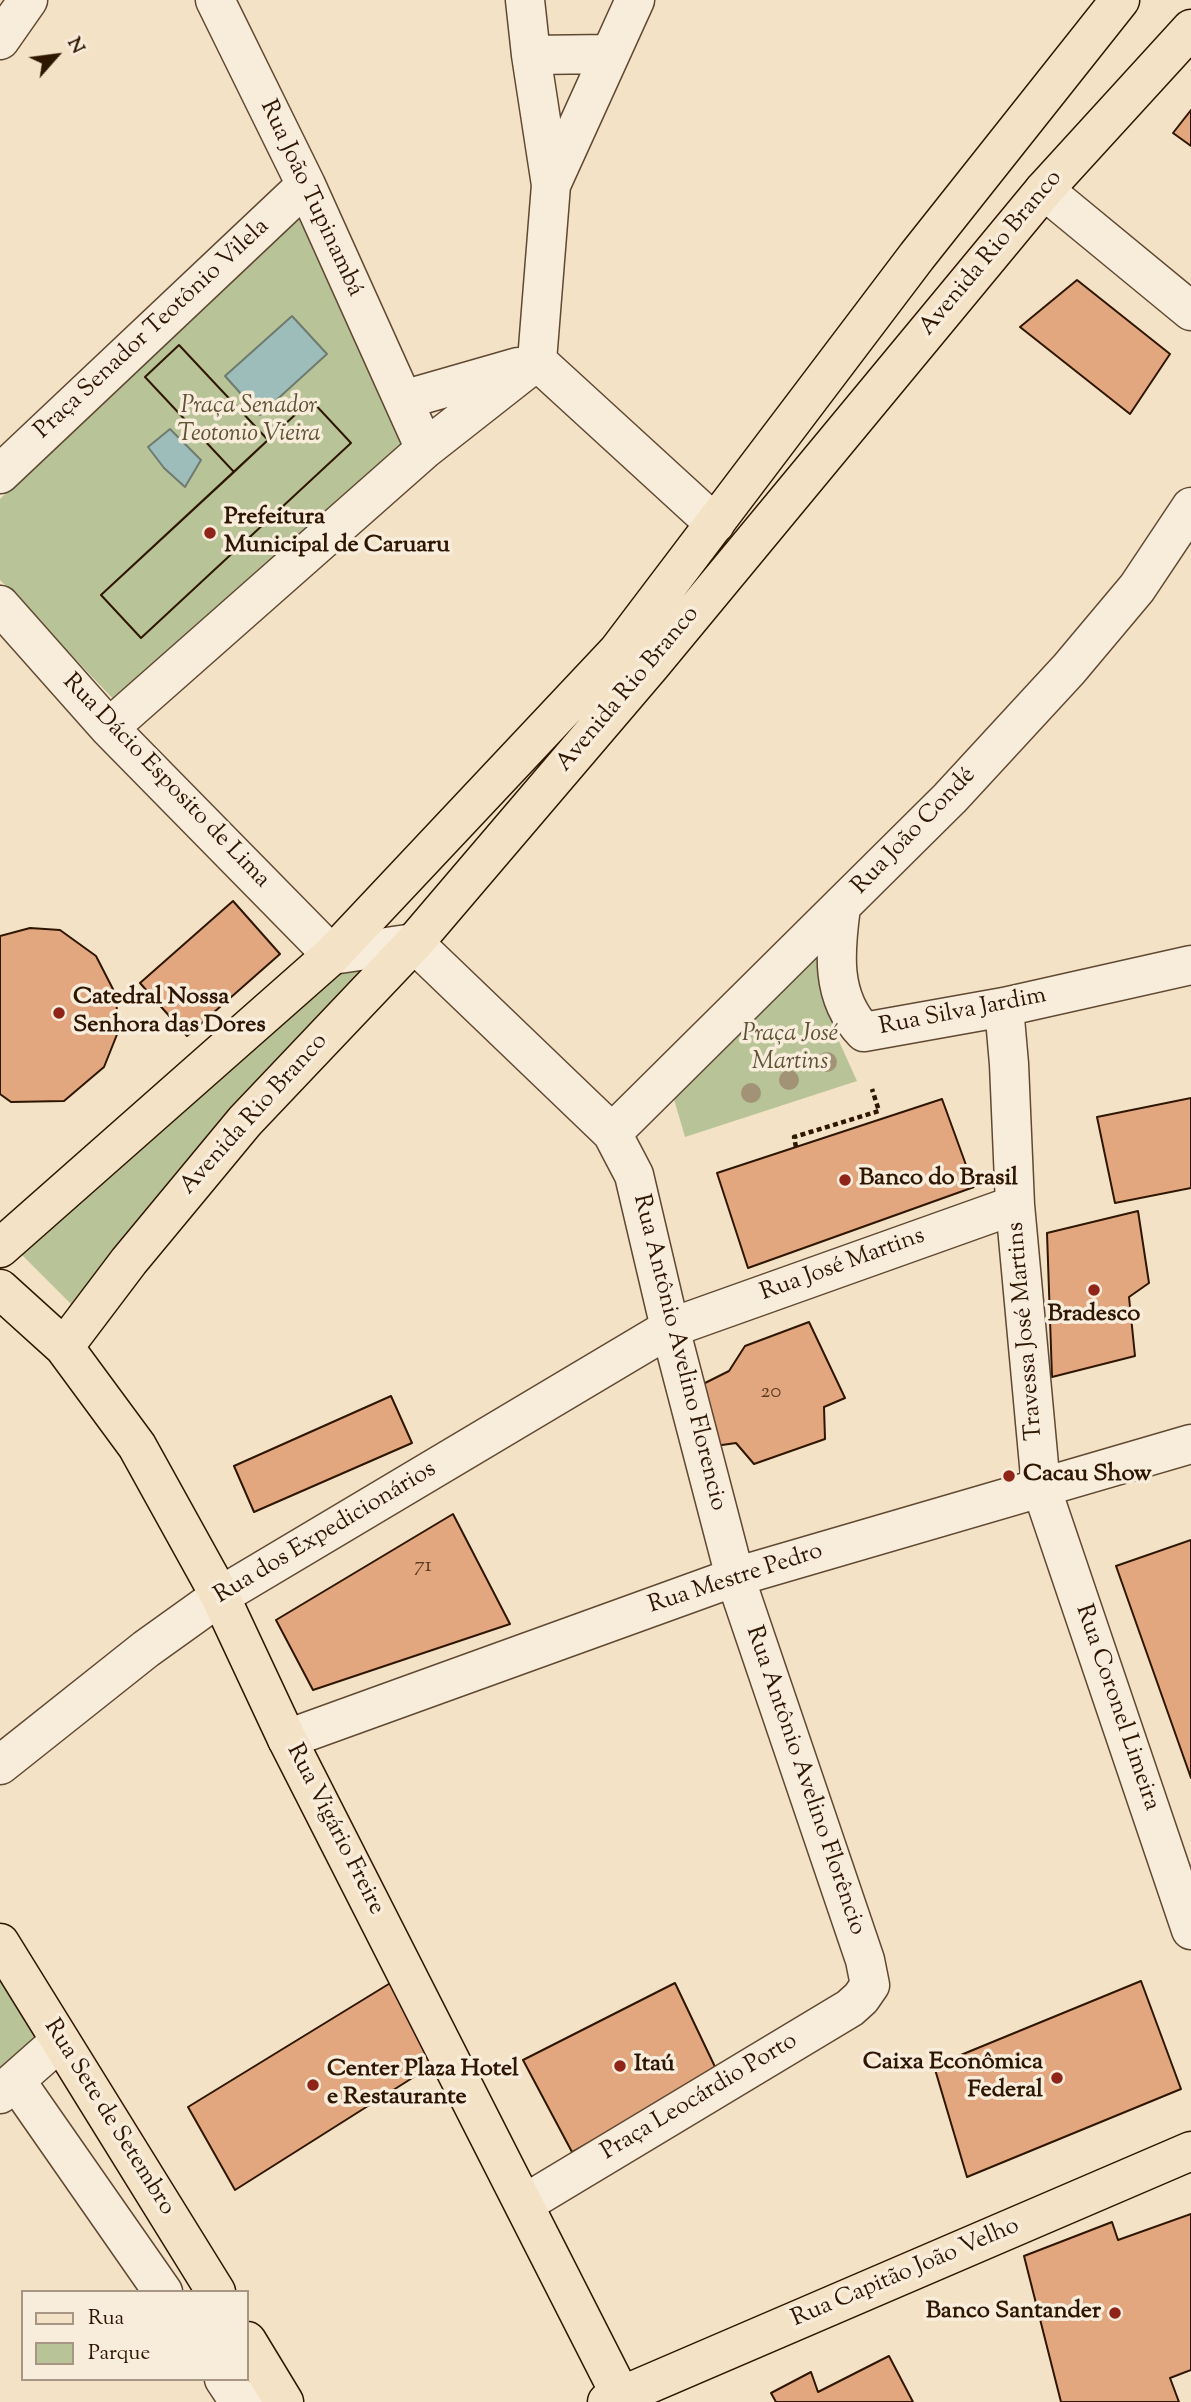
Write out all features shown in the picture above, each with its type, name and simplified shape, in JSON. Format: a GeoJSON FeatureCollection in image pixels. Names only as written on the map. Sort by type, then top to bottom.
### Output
{"type":"FeatureCollection","features":[{"type":"Feature","properties":{"kind":"main road","name":"Avenida Rio Branco"},"geometry":{"type":"LineString","coordinates":[[0,1248],[332,955],[618,651],[917,256],[1119,0]]}},
{"type":"Feature","properties":{"kind":"main road","name":"Avenida Rio Branco"},"geometry":{"type":"LineString","coordinates":[[64,1346],[129,1261],[245,1121],[414,943],[651,665],[1044,190],[1191,29]]}},
{"type":"Feature","properties":{"kind":"main road","name":"Rua Vigário Freire"},"geometry":{"type":"LineString","coordinates":[[0,1289],[64,1346],[137,1446],[220,1596],[287,1738],[524,2204],[618,2400]]}},
{"type":"Feature","properties":{"kind":"main road","name":"Rua Sete de Setembro"},"geometry":{"type":"LineString","coordinates":[[0,1943],[215,2290]]}},
{"type":"Feature","properties":{"kind":"main road","name":"Rua Capitão João Velho"},"geometry":{"type":"LineString","coordinates":[[618,2400],[1191,2151]]}},
{"type":"Feature","properties":{"kind":"main road"},"geometry":{"type":"LineString","coordinates":[[248,2344],[265,2396]]}},
{"type":"Feature","properties":{"kind":"street"},"geometry":{"type":"LineString","coordinates":[[0,40],[28,0]]}},
{"type":"Feature","properties":{"kind":"street","name":"Rua João Tupinambá"},"geometry":{"type":"LineString","coordinates":[[215,0],[306,185],[402,400]]}},
{"type":"Feature","properties":{"kind":"street"},"geometry":{"type":"LineString","coordinates":[[109,728],[425,449],[537,361],[551,185],[531,55],[526,0]]}},
{"type":"Feature","properties":{"kind":"street"},"geometry":{"type":"LineString","coordinates":[[551,185],[635,0]]}},
{"type":"Feature","properties":{"kind":"street"},"geometry":{"type":"LineString","coordinates":[[531,55],[609,54]]}},
{"type":"Feature","properties":{"kind":"street","name":"Praça Senador Teotônio Vilela"},"geometry":{"type":"LineString","coordinates":[[0,474],[306,185]]}},
{"type":"Feature","properties":{"kind":"street"},"geometry":{"type":"LineString","coordinates":[[1044,190],[1191,311]]}},
{"type":"Feature","properties":{"kind":"street"},"geometry":{"type":"LineString","coordinates":[[537,361],[715,524]]}},
{"type":"Feature","properties":{"kind":"street"},"geometry":{"type":"LineString","coordinates":[[425,449],[402,400],[537,361]]}},
{"type":"Feature","properties":{"kind":"street","name":"Rua João Condé"},"geometry":{"type":"LineString","coordinates":[[612,1133],[950,798],[1069,669],[1137,588],[1191,507]]}},
{"type":"Feature","properties":{"kind":"street","name":"Rua Dácio Esposito de Lima"},"geometry":{"type":"LineString","coordinates":[[0,605],[109,728],[332,955]]}},
{"type":"Feature","properties":{"kind":"street","name":"Rua Silva Jardim"},"geometry":{"type":"LineString","coordinates":[[841,907],[835,963],[852,1020],[864,1032],[1004,1006],[1191,965]]}},
{"type":"Feature","properties":{"kind":"street"},"geometry":{"type":"LineString","coordinates":[[332,955],[414,943]]}},
{"type":"Feature","properties":{"kind":"street","name":"Rua Antônio Avelino Florencio"},"geometry":{"type":"LineString","coordinates":[[414,943],[612,1133],[634,1175],[670,1328],[735,1577]]}},
{"type":"Feature","properties":{"kind":"street","name":"Travessa José Martins"},"geometry":{"type":"LineString","coordinates":[[1004,1006],[1009,1047],[1015,1205],[1041,1487]]}},
{"type":"Feature","properties":{"kind":"street","name":"Rua José Martins"},"geometry":{"type":"LineString","coordinates":[[670,1328],[1015,1205]]}},
{"type":"Feature","properties":{"kind":"street","name":"Rua dos Expedicionários"},"geometry":{"type":"LineString","coordinates":[[0,1765],[146,1649],[220,1596],[670,1328]]}},
{"type":"Feature","properties":{"kind":"street","name":"Rua Mestre Pedro"},"geometry":{"type":"LineString","coordinates":[[287,1738],[735,1577],[1191,1444]]}},
{"type":"Feature","properties":{"kind":"street","name":"Rua Coronel Limeira"},"geometry":{"type":"LineString","coordinates":[[1041,1487],[1191,1930]]}},
{"type":"Feature","properties":{"kind":"street","name":"Rua Antônio Avelino Florêncio"},"geometry":{"type":"LineString","coordinates":[[735,1577],[865,1960],[870,1985]]}},
{"type":"Feature","properties":{"kind":"street","name":"Praça Leocárdio Porto"},"geometry":{"type":"LineString","coordinates":[[524,2204],[850,2008],[870,1985]]}},
{"type":"Feature","properties":{"kind":"street"},"geometry":{"type":"LineString","coordinates":[[8,2087],[60,2041]]}},
{"type":"Feature","properties":{"kind":"street","name":"Rua Sete de Setembro"},"geometry":{"type":"LineString","coordinates":[[8,2087],[161,2290]]}},
{"type":"Feature","properties":{"kind":"street"},"geometry":{"type":"LineString","coordinates":[[225,2381],[234,2394],[265,2396]]}},
{"type":"Feature","properties":{"kind":"path"},"geometry":{"type":"LineString","coordinates":[[796,1147],[794,1137],[879,1111],[872,1089]]}},
{"type":"Feature","properties":{"kind":"green space","name":"Praça Senador Teotonio Vieira"},"geometry":{"type":"Polygon","coordinates":[[[303,201],[410,439],[118,704],[0,580],[0,499],[303,201]]]}},
{"type":"Feature","properties":{"kind":"green space","name":"Praça José Martins"},"geometry":{"type":"Polygon","coordinates":[[[817,953],[838,1039],[857,1081],[685,1137],[673,1096],[817,953]]]}},
{"type":"Feature","properties":{"kind":"green space"},"geometry":{"type":"Polygon","coordinates":[[[378,963],[79,1312],[17,1250],[324,975],[378,963]]]}},
{"type":"Feature","properties":{"kind":"green space"},"geometry":{"type":"Polygon","coordinates":[[[0,1962],[45,2040],[0,2077],[0,1962]]]}},
{"type":"Feature","properties":{"kind":"water"},"geometry":{"type":"Polygon","coordinates":[[[292,316],[327,354],[260,415],[225,376],[292,316]]]}},
{"type":"Feature","properties":{"kind":"water"},"geometry":{"type":"Polygon","coordinates":[[[170,429],[201,460],[185,487],[164,468],[148,447],[170,429]]]}},
{"type":"Feature","properties":{"kind":"building"},"geometry":{"type":"Polygon","coordinates":[[[1191,110],[1191,146],[1173,133],[1191,110]]]}},
{"type":"Feature","properties":{"kind":"building"},"geometry":{"type":"Polygon","coordinates":[[[1077,280],[1170,354],[1130,414],[1020,327],[1077,280]]]}},
{"type":"Feature","properties":{"kind":"building"},"geometry":{"type":"Polygon","coordinates":[[[179,345],[268,440],[234,472],[145,377],[179,345]]]}},
{"type":"Feature","properties":{"kind":"building","name":"Prefeitura Municipal de Caruaru"},"geometry":{"type":"Polygon","coordinates":[[[179,345],[268,440],[311,400],[351,443],[141,638],[101,595],[234,472],[145,377],[179,345]]]}},
{"type":"Feature","properties":{"kind":"building","name":"Prefeitura Municipal de Caruaru"},"geometry":{"type":"Polygon","coordinates":[[[311,400],[351,443],[141,638],[101,595],[311,400]]]}},
{"type":"Feature","properties":{"kind":"building"},"geometry":{"type":"Polygon","coordinates":[[[233,901],[280,954],[187,1036],[140,983],[233,901]]]}},
{"type":"Feature","properties":{"kind":"building","name":"Catedral Nossa Senhora das Dores"},"geometry":{"type":"Polygon","coordinates":[[[30,928],[60,930],[96,956],[116,995],[118,1032],[104,1067],[64,1101],[11,1102],[0,1094],[0,936],[30,928]]]}},
{"type":"Feature","properties":{"kind":"building"},"geometry":{"type":"Polygon","coordinates":[[[1191,1098],[1191,1188],[1115,1203],[1097,1117],[1191,1098]]]}},
{"type":"Feature","properties":{"kind":"building","name":"Banco do Brasil"},"geometry":{"type":"Polygon","coordinates":[[[942,1099],[974,1187],[748,1268],[717,1173],[942,1099]]]}},
{"type":"Feature","properties":{"kind":"building","name":"Bradesco"},"geometry":{"type":"Polygon","coordinates":[[[1138,1211],[1149,1283],[1129,1297],[1135,1356],[1052,1377],[1047,1233],[1138,1211]]]}},
{"type":"Feature","properties":{"kind":"building"},"geometry":{"type":"Polygon","coordinates":[[[809,1322],[845,1398],[824,1407],[825,1439],[754,1464],[736,1443],[715,1446],[697,1387],[729,1371],[745,1346],[809,1322]]]}},
{"type":"Feature","properties":{"kind":"building"},"geometry":{"type":"Polygon","coordinates":[[[391,1396],[412,1443],[254,1512],[234,1466],[391,1396]]]}},
{"type":"Feature","properties":{"kind":"building"},"geometry":{"type":"Polygon","coordinates":[[[453,1514],[510,1624],[313,1690],[276,1620],[453,1514]]]}},
{"type":"Feature","properties":{"kind":"building"},"geometry":{"type":"Polygon","coordinates":[[[1191,1540],[1191,1778],[1116,1566],[1191,1540]]]}},
{"type":"Feature","properties":{"kind":"building","name":"Caixa Econômica Federal"},"geometry":{"type":"Polygon","coordinates":[[[1141,1981],[1181,2089],[967,2177],[934,2066],[1141,1981]]]}},
{"type":"Feature","properties":{"kind":"building","name":"Center Plaza Hotel e Restaurante"},"geometry":{"type":"Polygon","coordinates":[[[392,1982],[436,2063],[235,2190],[188,2107],[392,1982]]]}},
{"type":"Feature","properties":{"kind":"building","name":"Itaú"},"geometry":{"type":"Polygon","coordinates":[[[675,1983],[717,2071],[572,2152],[523,2060],[675,1983]]]}},
{"type":"Feature","properties":{"kind":"building","name":"Banco Santander"},"geometry":{"type":"Polygon","coordinates":[[[1191,2214],[1191,2370],[1170,2378],[1179,2402],[1061,2402],[1024,2256],[1112,2222],[1118,2240],[1191,2214]]]}},
{"type":"Feature","properties":{"kind":"building"},"geometry":{"type":"Polygon","coordinates":[[[889,2356],[913,2402],[776,2402],[771,2393],[811,2372],[818,2392],[889,2356]]]}},
{"type":"Feature","properties":{"kind":"place","name":"Prefeitura Municipal de Caruaru"},"geometry":{"type":"Point","coordinates":[210,533]}},
{"type":"Feature","properties":{"kind":"place","name":"Catedral Nossa Senhora das Dores"},"geometry":{"type":"Point","coordinates":[59,1013]}},
{"type":"Feature","properties":{"kind":"place","name":"Banco do Brasil"},"geometry":{"type":"Point","coordinates":[845,1180]}},
{"type":"Feature","properties":{"kind":"place","name":"Bradesco"},"geometry":{"type":"Point","coordinates":[1094,1290]}},
{"type":"Feature","properties":{"kind":"place","name":"Cacau Show"},"geometry":{"type":"Point","coordinates":[1009,1476]}},
{"type":"Feature","properties":{"kind":"place","name":"Itaú"},"geometry":{"type":"Point","coordinates":[620,2066]}},
{"type":"Feature","properties":{"kind":"place","name":"Caixa Econômica Federal"},"geometry":{"type":"Point","coordinates":[1057,2078]}},
{"type":"Feature","properties":{"kind":"place","name":"Center Plaza Hotel e Restaurante"},"geometry":{"type":"Point","coordinates":[313,2085]}},
{"type":"Feature","properties":{"kind":"place","name":"Banco Santander"},"geometry":{"type":"Point","coordinates":[1115,2313]}}]}
